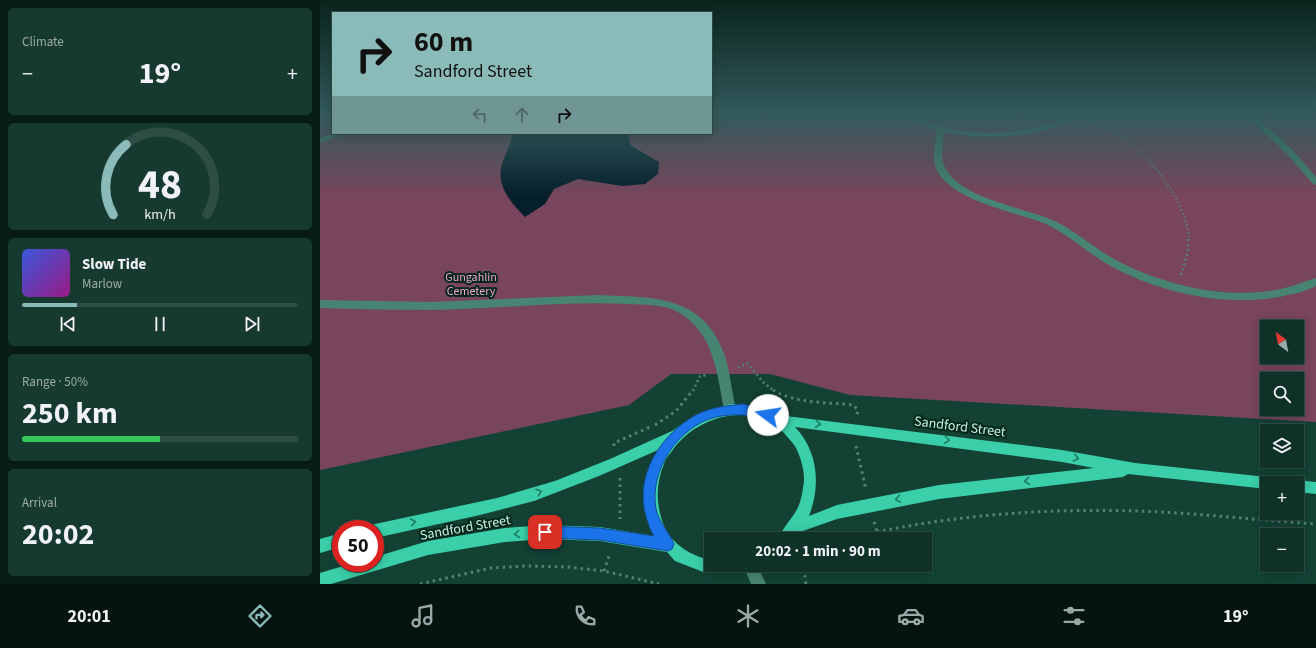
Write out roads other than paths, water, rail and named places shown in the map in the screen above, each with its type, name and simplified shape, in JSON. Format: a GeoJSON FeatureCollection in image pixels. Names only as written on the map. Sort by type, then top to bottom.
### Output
{"type":"FeatureCollection","features":[{"type":"Feature","properties":{"kind":"main road"},"geometry":{"type":"LineString","coordinates":[[704,566],[684,558],[668,544],[656,528],[650,509],[649,489],[654,469],[663,451],[676,435],[702,418],[716,412],[730,410],[756,411],[779,420],[793,432],[800,442],[810,466],[811,486],[806,507],[796,527],[791,532]]}},
{"type":"Feature","properties":{"kind":"main road","name":"Sandford Street"},"geometry":{"type":"LineString","coordinates":[[779,420],[856,428],[1062,456],[1135,470],[1260,482]]}},
{"type":"Feature","properties":{"kind":"main road","name":"Sandford Street"},"geometry":{"type":"LineString","coordinates":[[384,529],[514,500],[569,482],[619,462],[676,435]]}},
{"type":"Feature","properties":{"kind":"main road","name":"Sandford Street"},"geometry":{"type":"LineString","coordinates":[[796,527],[837,512],[939,492],[1135,470]]}},
{"type":"Feature","properties":{"kind":"main road"},"geometry":{"type":"LineString","coordinates":[[1304,487],[1316,488]]}},
{"type":"Feature","properties":{"kind":"main road","name":"Sandford Street"},"geometry":{"type":"LineString","coordinates":[[320,580],[428,548],[505,535],[545,532],[600,534],[668,544]]}},
{"type":"Feature","properties":{"kind":"main road"},"geometry":{"type":"LineString","coordinates":[[320,546],[332,543]]}},
{"type":"Feature","properties":{"kind":"lane"},"geometry":{"type":"LineString","coordinates":[[939,142],[937,157],[942,170],[950,180],[963,190],[979,200],[1009,210],[1029,214],[1054,225],[1113,262],[1154,280],[1212,294],[1262,296],[1287,293],[1316,282]]}},
{"type":"Feature","properties":{"kind":"lane"},"geometry":{"type":"LineString","coordinates":[[1279,142],[1316,182]]}},
{"type":"Feature","properties":{"kind":"lane"},"geometry":{"type":"LineString","coordinates":[[320,304],[432,306],[598,299],[658,302],[679,308],[695,320],[708,334],[719,356],[730,410]]}},
{"type":"Feature","properties":{"kind":"lane"},"geometry":{"type":"LineString","coordinates":[[753,572],[759,584]]}},
{"type":"Feature","properties":{"kind":"water"},"geometry":{"type":"Polygon","coordinates":[[[511,142],[630,142],[630,145],[659,162],[658,174],[645,184],[622,186],[578,179],[554,189],[545,204],[525,217],[511,201],[501,182],[500,175],[504,159],[511,142]]]}},
{"type":"Feature","properties":{"kind":"park label","name":"Gungahlin Cemetery"},"geometry":{"type":"Point","coordinates":[471,284]}}]}
